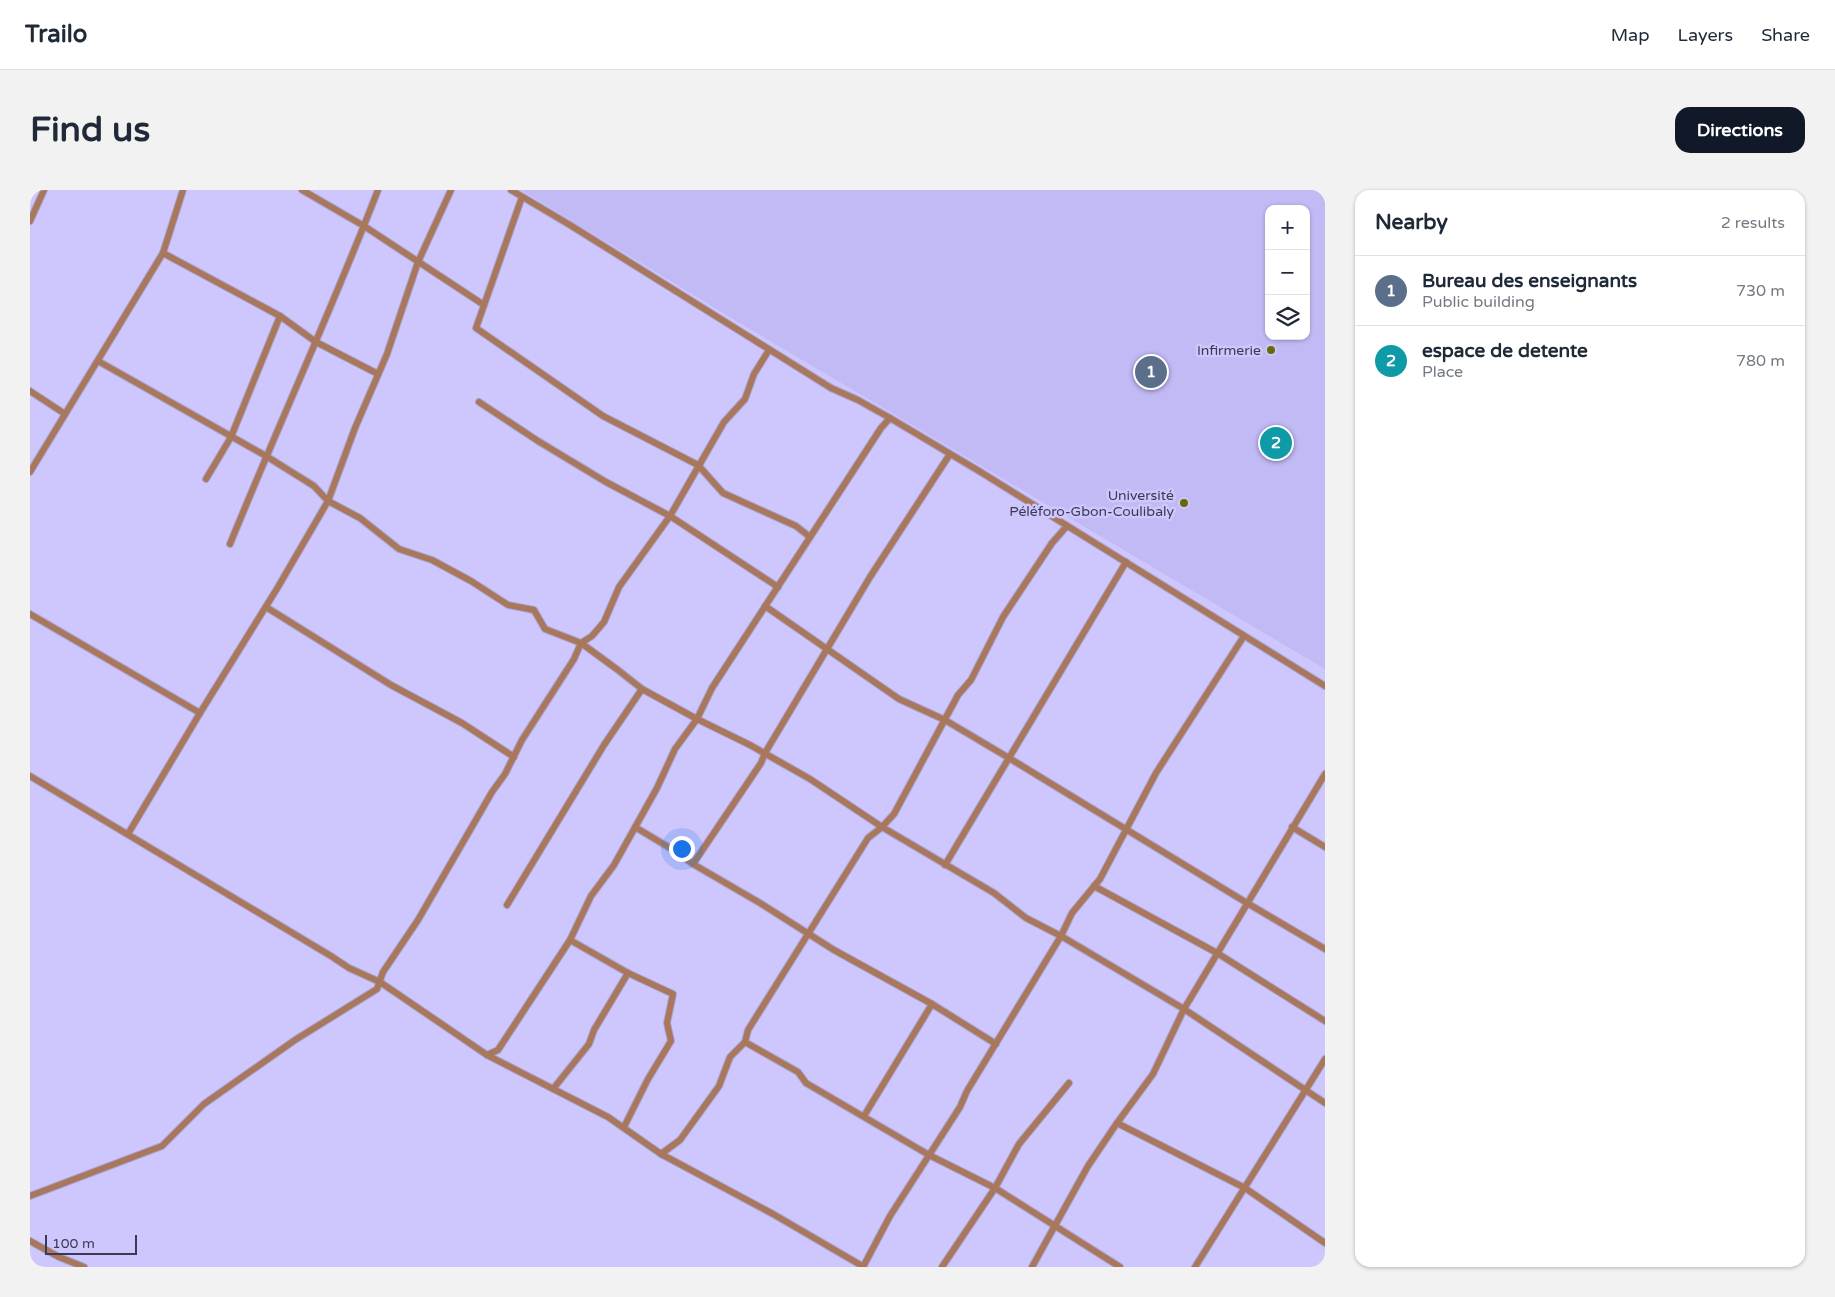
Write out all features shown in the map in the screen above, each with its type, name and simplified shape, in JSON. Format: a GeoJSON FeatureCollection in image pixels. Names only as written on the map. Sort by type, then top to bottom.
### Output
{"type":"FeatureCollection","features":[{"type":"Feature","properties":{"kind":"street"},"geometry":{"type":"LineString","coordinates":[[30,220],[44,190]]}},
{"type":"Feature","properties":{"kind":"street"},"geometry":{"type":"LineString","coordinates":[[31,468],[163,253],[183,190]]}},
{"type":"Feature","properties":{"kind":"street"},"geometry":{"type":"LineString","coordinates":[[302,190],[364,226],[484,305]]}},
{"type":"Feature","properties":{"kind":"street"},"geometry":{"type":"LineString","coordinates":[[230,544],[378,190]]}},
{"type":"Feature","properties":{"kind":"street"},"geometry":{"type":"LineString","coordinates":[[128,834],[328,501],[355,428],[387,354],[418,262],[451,190]]}},
{"type":"Feature","properties":{"kind":"street"},"geometry":{"type":"LineString","coordinates":[[511,190],[831,388],[858,400],[950,454],[1325,686]]}},
{"type":"Feature","properties":{"kind":"street"},"geometry":{"type":"LineString","coordinates":[[522,197],[476,328],[603,416],[698,465],[723,492],[796,526],[810,536]]}},
{"type":"Feature","properties":{"kind":"street"},"geometry":{"type":"LineString","coordinates":[[163,253],[280,316],[316,342],[378,374]]}},
{"type":"Feature","properties":{"kind":"street"},"geometry":{"type":"LineString","coordinates":[[206,478],[231,437],[280,316]]}},
{"type":"Feature","properties":{"kind":"street"},"geometry":{"type":"LineString","coordinates":[[30,1196],[162,1146],[204,1104],[295,1040],[377,989],[383,972],[418,920],[514,757],[522,740],[574,659],[581,643],[592,636],[604,622],[618,587],[670,516],[724,422],[745,398],[754,374],[769,350]]}},
{"type":"Feature","properties":{"kind":"street"},"geometry":{"type":"LineString","coordinates":[[98,361],[266,456],[314,486],[328,501],[360,518],[399,549],[432,560],[471,581],[508,605],[534,610],[545,629],[581,643],[642,689],[765,753],[810,780],[882,827],[994,893],[1026,918],[1061,936],[1184,1009],[1325,1103]]}},
{"type":"Feature","properties":{"kind":"street"},"geometry":{"type":"LineString","coordinates":[[30,391],[65,414]]}},
{"type":"Feature","properties":{"kind":"street"},"geometry":{"type":"LineString","coordinates":[[479,402],[538,441],[606,482],[670,516],[778,587]]}},
{"type":"Feature","properties":{"kind":"street"},"geometry":{"type":"LineString","coordinates":[[487,1055],[498,1050],[570,940],[591,896],[614,865],[657,788],[675,749],[697,719],[712,688],[881,428],[890,418]]}},
{"type":"Feature","properties":{"kind":"street"},"geometry":{"type":"LineString","coordinates":[[692,864],[760,763],[870,577],[950,454]]}},
{"type":"Feature","properties":{"kind":"street"},"geometry":{"type":"LineString","coordinates":[[661,1154],[680,1140],[719,1086],[730,1057],[745,1042],[748,1030],[868,838],[894,814],[958,695],[971,680],[1004,617],[1052,542],[1067,526]]}},
{"type":"Feature","properties":{"kind":"street"},"geometry":{"type":"LineString","coordinates":[[945,865],[1126,562]]}},
{"type":"Feature","properties":{"kind":"street"},"geometry":{"type":"LineString","coordinates":[[765,606],[899,699],[945,720],[1010,758],[1325,949]]}},
{"type":"Feature","properties":{"kind":"street"},"geometry":{"type":"LineString","coordinates":[[266,607],[391,685],[462,723],[514,757]]}},
{"type":"Feature","properties":{"kind":"street"},"geometry":{"type":"LineString","coordinates":[[30,614],[200,713]]}},
{"type":"Feature","properties":{"kind":"street"},"geometry":{"type":"LineString","coordinates":[[30,776],[332,956],[349,968],[380,982],[487,1055],[608,1117],[661,1154],[773,1214],[863,1267],[890,1216],[1061,936],[1072,913],[1100,879],[1156,773],[1244,636]]}},
{"type":"Feature","properties":{"kind":"street"},"geometry":{"type":"LineString","coordinates":[[507,905],[604,745],[642,689]]}},
{"type":"Feature","properties":{"kind":"street"},"geometry":{"type":"LineString","coordinates":[[1032,1267],[1056,1227],[1088,1166],[1117,1123],[1154,1074],[1184,1009],[1325,774]]}},
{"type":"Feature","properties":{"kind":"street"},"geometry":{"type":"LineString","coordinates":[[635,827],[675,851],[692,864],[809,933],[834,950],[932,1004],[996,1044]]}},
{"type":"Feature","properties":{"kind":"street"},"geometry":{"type":"LineString","coordinates":[[1292,827],[1325,847]]}},
{"type":"Feature","properties":{"kind":"street"},"geometry":{"type":"LineString","coordinates":[[1094,886],[1217,953],[1325,1021]]}},
{"type":"Feature","properties":{"kind":"street"},"geometry":{"type":"LineString","coordinates":[[570,940],[628,973],[673,994],[667,1023],[671,1041],[624,1127]]}},
{"type":"Feature","properties":{"kind":"street"},"geometry":{"type":"LineString","coordinates":[[554,1089],[589,1044],[594,1030],[628,973]]}},
{"type":"Feature","properties":{"kind":"street"},"geometry":{"type":"LineString","coordinates":[[864,1116],[932,1004]]}},
{"type":"Feature","properties":{"kind":"street"},"geometry":{"type":"LineString","coordinates":[[745,1042],[798,1072],[806,1083],[929,1155],[995,1188],[1120,1267]]}},
{"type":"Feature","properties":{"kind":"street"},"geometry":{"type":"LineString","coordinates":[[1195,1267],[1325,1059]]}},
{"type":"Feature","properties":{"kind":"street"},"geometry":{"type":"LineString","coordinates":[[942,1267],[995,1188],[1018,1144],[1069,1084]]}},
{"type":"Feature","properties":{"kind":"street"},"geometry":{"type":"LineString","coordinates":[[1117,1123],[1245,1188],[1325,1243]]}},
{"type":"Feature","properties":{"kind":"street"},"geometry":{"type":"LineString","coordinates":[[30,1242],[84,1267]]}},
{"type":"Feature","properties":{"kind":"shaded area","name":"Université Péléforo-Gbon-Coulibaly"},"geometry":{"type":"Polygon","coordinates":[[[521,190],[1325,190],[1325,669],[738,322],[521,190]]]}},
{"type":"Feature","properties":{"kind":"place","name":"Infirmerie"},"geometry":{"type":"Point","coordinates":[1271,350]}},
{"type":"Feature","properties":{"kind":"place","name":"Bureau des enseignants"},"geometry":{"type":"Point","coordinates":[1151,372]}},
{"type":"Feature","properties":{"kind":"place","name":"espace de detente"},"geometry":{"type":"Point","coordinates":[1276,443]}},
{"type":"Feature","properties":{"kind":"place","name":"Université Péléforo-Gbon-Coulibaly"},"geometry":{"type":"Point","coordinates":[1184,503]}}]}
